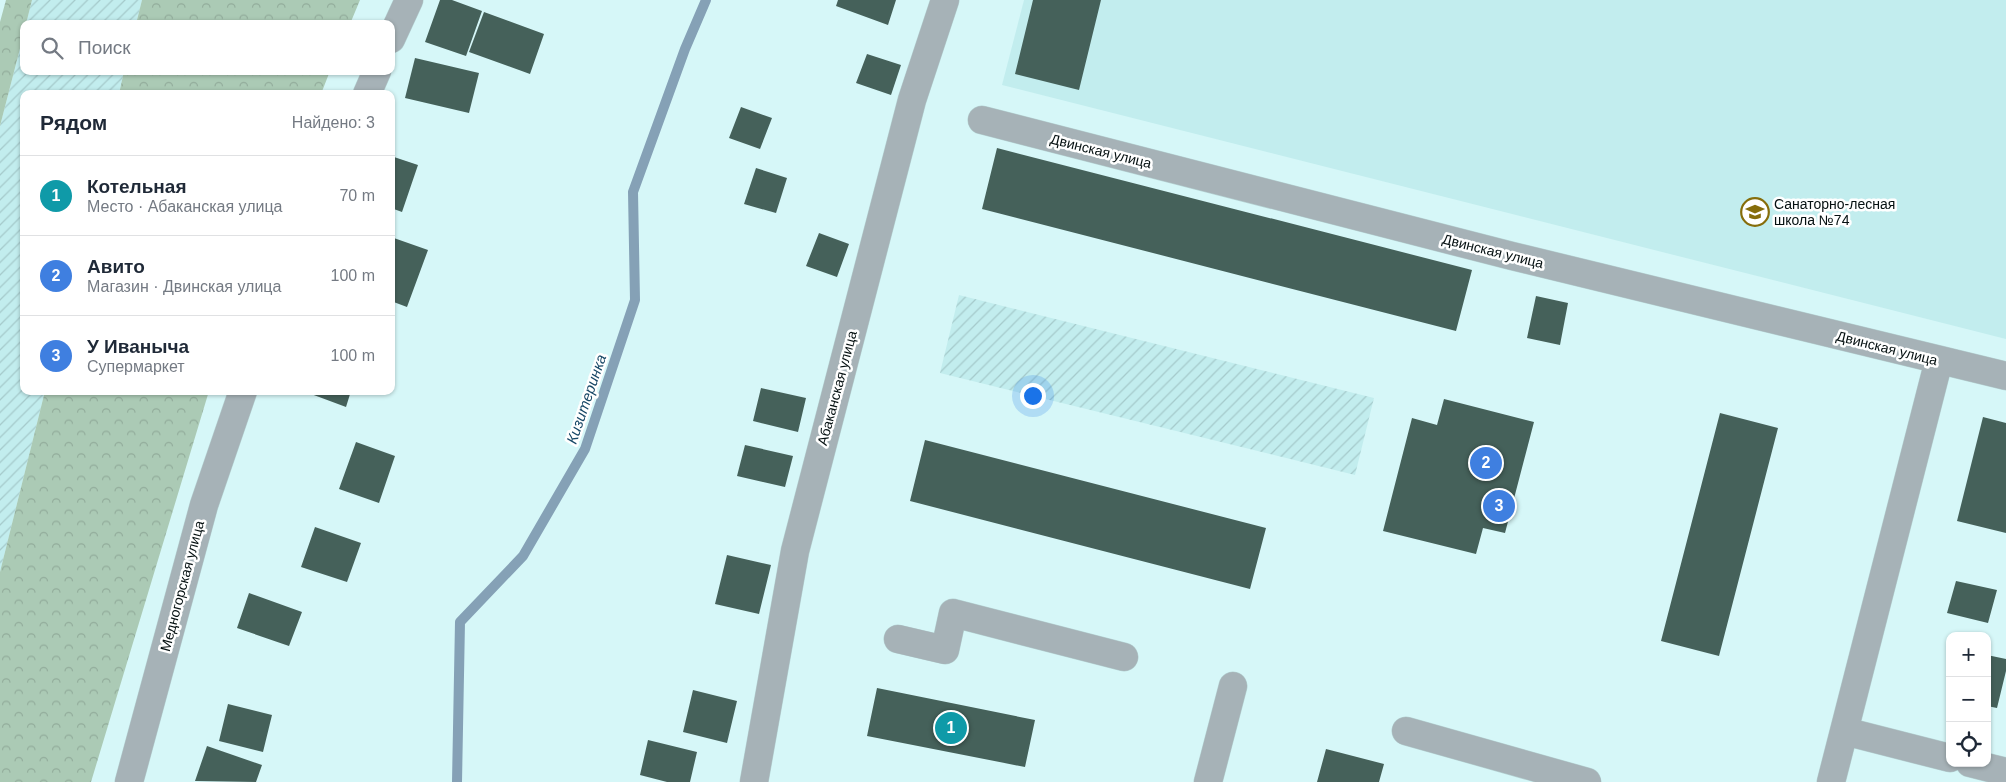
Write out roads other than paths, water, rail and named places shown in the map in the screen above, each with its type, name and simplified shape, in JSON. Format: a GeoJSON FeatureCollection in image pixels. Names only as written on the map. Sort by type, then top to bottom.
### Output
{"type":"FeatureCollection","features":[{"type":"Feature","properties":{"kind":"street"},"geometry":{"type":"LineString","coordinates":[[395,30],[409,0]]}},
{"type":"Feature","properties":{"kind":"street","name":"Абаканская улица"},"geometry":{"type":"LineString","coordinates":[[754,782],[795,550],[912,100],[945,0]]}},
{"type":"Feature","properties":{"kind":"street"},"geometry":{"type":"LineString","coordinates":[[369,90],[375,75]]}},
{"type":"Feature","properties":{"kind":"street","name":"Двинская улица"},"geometry":{"type":"LineString","coordinates":[[982,120],[1512,256],[2006,376]]}},
{"type":"Feature","properties":{"kind":"street"},"geometry":{"type":"LineString","coordinates":[[1831,782],[1939,360]]}},
{"type":"Feature","properties":{"kind":"street","name":"Медногорская улица"},"geometry":{"type":"LineString","coordinates":[[129,782],[204,505],[242,395]]}},
{"type":"Feature","properties":{"kind":"street"},"geometry":{"type":"LineString","coordinates":[[898,639],[945,650],[953,613],[1124,657]]}},
{"type":"Feature","properties":{"kind":"street"},"geometry":{"type":"LineString","coordinates":[[1208,782],[1233,686]]}},
{"type":"Feature","properties":{"kind":"street"},"geometry":{"type":"LineString","coordinates":[[1406,731],[1587,782]]}},
{"type":"Feature","properties":{"kind":"street"},"geometry":{"type":"LineString","coordinates":[[1844,731],[1946,757]]}},
{"type":"Feature","properties":{"kind":"street"},"geometry":{"type":"LineString","coordinates":[[1986,767],[2006,772]]}},
{"type":"Feature","properties":{"kind":"waterway","name":"Кизитеринка"},"geometry":{"type":"LineString","coordinates":[[457,782],[460,622],[523,556],[585,449],[635,300],[633,192],[685,49],[706,0]]}},
{"type":"Feature","properties":{"kind":"place","name":"Санаторно-лесная школа №74"},"geometry":{"type":"Point","coordinates":[1755,212]}},
{"type":"Feature","properties":{"kind":"place","name":"Авито"},"geometry":{"type":"Point","coordinates":[1486,463]}},
{"type":"Feature","properties":{"kind":"place","name":"У Иваныча"},"geometry":{"type":"Point","coordinates":[1499,506]}},
{"type":"Feature","properties":{"kind":"place","name":"Котельная"},"geometry":{"type":"Point","coordinates":[951,728]}}]}
